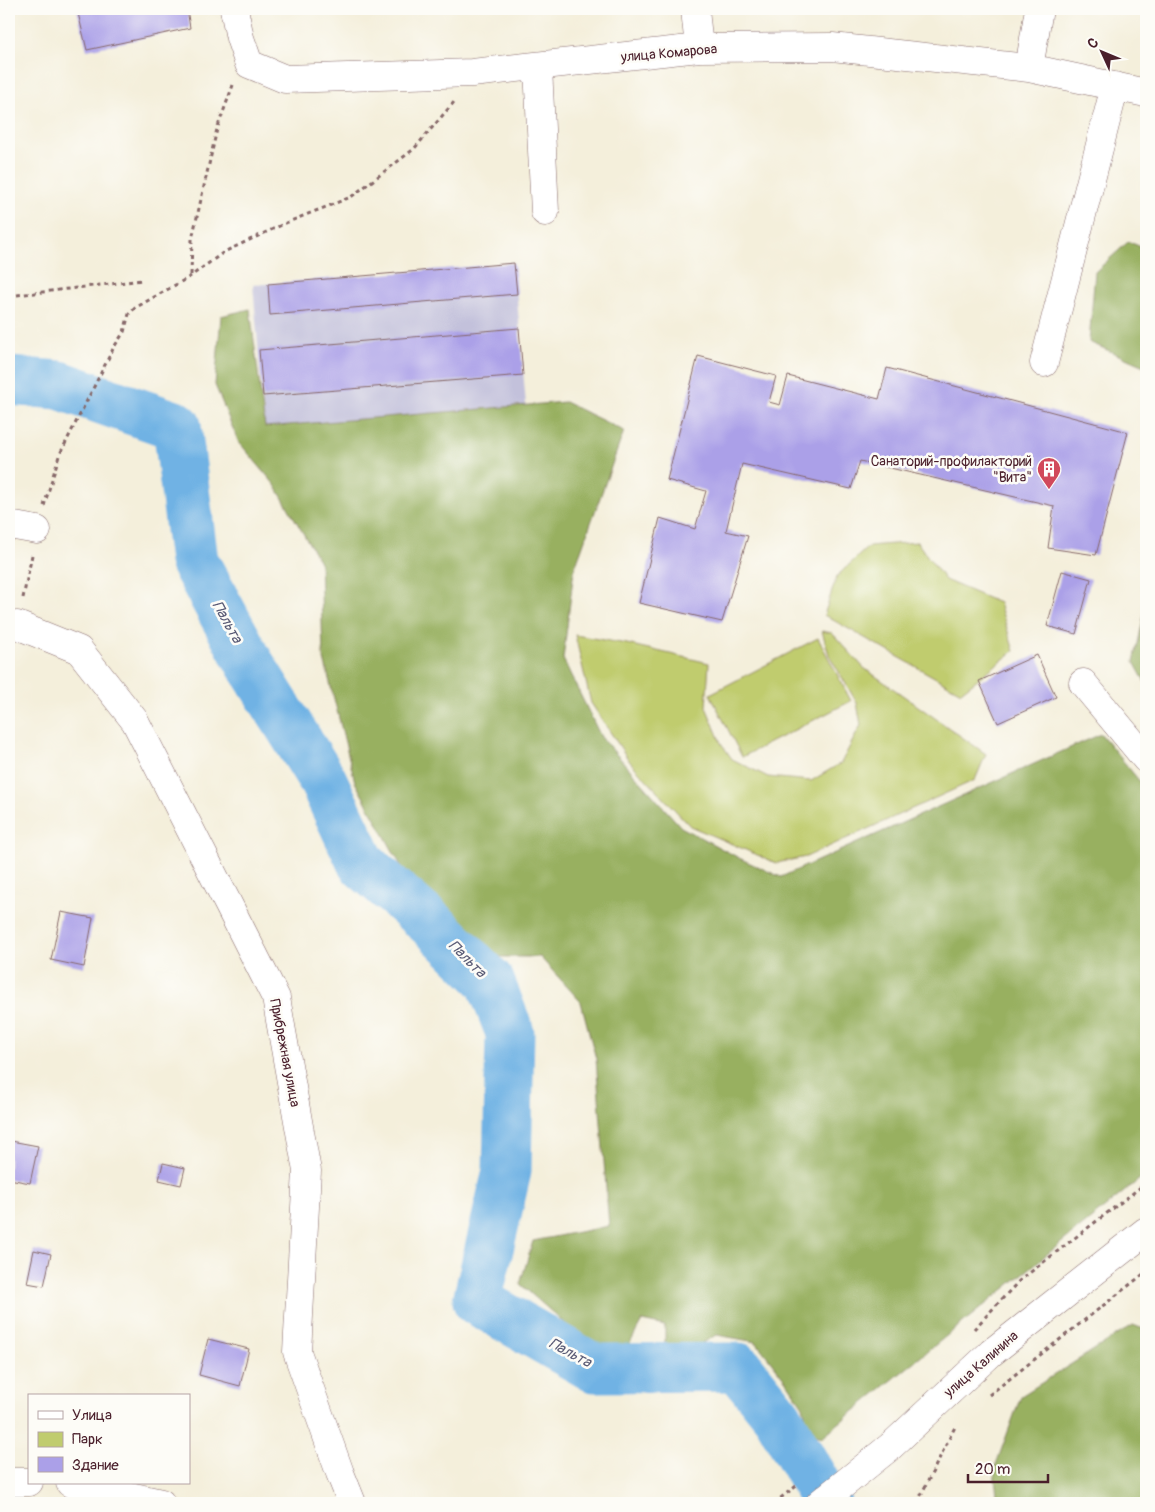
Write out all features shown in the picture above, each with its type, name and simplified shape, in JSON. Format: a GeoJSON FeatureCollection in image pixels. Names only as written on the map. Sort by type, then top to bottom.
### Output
{"type":"FeatureCollection","features":[{"type":"Feature","properties":{"kind":"street"},"geometry":{"type":"LineString","coordinates":[[234,9],[240,38],[250,64]]}},
{"type":"Feature","properties":{"kind":"street"},"geometry":{"type":"LineString","coordinates":[[694,9],[699,48]]}},
{"type":"Feature","properties":{"kind":"street"},"geometry":{"type":"LineString","coordinates":[[1029,68],[1039,9]]}},
{"type":"Feature","properties":{"kind":"street","name":"улица Комарова"},"geometry":{"type":"LineString","coordinates":[[250,64],[285,79],[472,73],[699,48],[832,46],[1029,68],[1146,93]]}},
{"type":"Feature","properties":{"kind":"street"},"geometry":{"type":"LineString","coordinates":[[538,67],[545,212]]}},
{"type":"Feature","properties":{"kind":"street"},"geometry":{"type":"LineString","coordinates":[[1044,362],[1115,86]]}},
{"type":"Feature","properties":{"kind":"street"},"geometry":{"type":"LineString","coordinates":[[9,525],[37,530]]}},
{"type":"Feature","properties":{"kind":"street","name":"Прибрежная улица"},"geometry":{"type":"LineString","coordinates":[[18,625],[79,650],[136,721],[276,998],[307,1172],[297,1352],[352,1503]]}},
{"type":"Feature","properties":{"kind":"street"},"geometry":{"type":"LineString","coordinates":[[1083,683],[1146,759]]}},
{"type":"Feature","properties":{"kind":"street","name":"улица Калинина"},"geometry":{"type":"LineString","coordinates":[[820,1503],[892,1446],[991,1353],[1146,1231]]}},
{"type":"Feature","properties":{"kind":"street"},"geometry":{"type":"LineString","coordinates":[[9,1482],[28,1482]]}},
{"type":"Feature","properties":{"kind":"street"},"geometry":{"type":"LineString","coordinates":[[75,1484],[161,1503]]}},
{"type":"Feature","properties":{"kind":"path"},"geometry":{"type":"LineString","coordinates":[[191,276],[192,239],[217,129],[234,84],[250,64]]}},
{"type":"Feature","properties":{"kind":"path"},"geometry":{"type":"LineString","coordinates":[[9,667],[37,530],[59,456],[114,347],[124,332],[129,314],[135,308],[191,276],[224,252],[288,222],[351,197],[414,149],[453,102],[472,73]]}},
{"type":"Feature","properties":{"kind":"path"},"geometry":{"type":"LineString","coordinates":[[9,296],[143,280]]}},
{"type":"Feature","properties":{"kind":"path"},"geometry":{"type":"LineString","coordinates":[[968,1334],[1019,1281],[1146,1183]]}},
{"type":"Feature","properties":{"kind":"path"},"geometry":{"type":"LineString","coordinates":[[982,1401],[1146,1272]]}},
{"type":"Feature","properties":{"kind":"path"},"geometry":{"type":"LineString","coordinates":[[917,1503],[958,1419],[951,1425]]}},
{"type":"Feature","properties":{"kind":"shaded area"},"geometry":{"type":"Polygon","coordinates":[[[514,263],[526,405],[265,427],[253,285],[514,263]]]}},
{"type":"Feature","properties":{"kind":"green space"},"geometry":{"type":"Polygon","coordinates":[[[1128,242],[1146,248],[1146,367],[1089,342],[1095,272],[1128,242]]]}},
{"type":"Feature","properties":{"kind":"green space"},"geometry":{"type":"Polygon","coordinates":[[[250,309],[265,427],[565,402],[624,431],[574,570],[563,659],[601,737],[681,827],[741,859],[781,877],[1101,734],[1146,789],[1146,1174],[822,1437],[809,1433],[803,1406],[756,1342],[717,1335],[691,1349],[665,1347],[665,1326],[642,1321],[629,1345],[619,1355],[613,1358],[593,1359],[579,1336],[520,1284],[533,1241],[609,1226],[596,1059],[581,1002],[540,957],[483,957],[411,884],[355,782],[323,655],[320,562],[275,485],[238,441],[215,385],[221,316],[250,309]]]}},
{"type":"Feature","properties":{"kind":"green space"},"geometry":{"type":"Polygon","coordinates":[[[917,542],[945,580],[999,603],[1014,651],[961,692],[824,615],[837,576],[869,546],[917,542]]]}},
{"type":"Feature","properties":{"kind":"green space"},"geometry":{"type":"Polygon","coordinates":[[[1146,605],[1146,684],[1134,662],[1146,605]]]}},
{"type":"Feature","properties":{"kind":"green space"},"geometry":{"type":"Polygon","coordinates":[[[822,631],[832,633],[864,668],[986,754],[975,780],[806,857],[776,863],[690,826],[630,762],[591,703],[575,635],[627,644],[709,663],[706,707],[721,743],[732,759],[768,777],[811,781],[841,763],[861,725],[857,703],[829,655],[822,631]]]}},
{"type":"Feature","properties":{"kind":"green space"},"geometry":{"type":"Polygon","coordinates":[[[818,638],[851,701],[742,757],[710,694],[818,638]]]}},
{"type":"Feature","properties":{"kind":"green space"},"geometry":{"type":"Polygon","coordinates":[[[1133,1325],[1146,1330],[1146,1503],[998,1503],[994,1470],[1021,1396],[1133,1325]]]}},
{"type":"Feature","properties":{"kind":"building"},"geometry":{"type":"Polygon","coordinates":[[[77,9],[187,9],[190,28],[87,50],[77,9]]]}},
{"type":"Feature","properties":{"kind":"building"},"geometry":{"type":"Polygon","coordinates":[[[514,263],[517,294],[270,315],[268,284],[514,263]]]}},
{"type":"Feature","properties":{"kind":"building"},"geometry":{"type":"Polygon","coordinates":[[[519,328],[523,375],[263,396],[259,350],[519,328]]]}},
{"type":"Feature","properties":{"kind":"building","name":"Санаторий-профилакторий \"Вита\""},"geometry":{"type":"Polygon","coordinates":[[[698,356],[776,376],[769,402],[780,405],[788,376],[879,399],[887,368],[1128,432],[1096,555],[1048,548],[1054,506],[860,461],[851,489],[742,464],[726,531],[748,536],[722,622],[639,603],[660,518],[695,529],[706,491],[667,480],[698,356]]]}},
{"type":"Feature","properties":{"kind":"building"},"geometry":{"type":"Polygon","coordinates":[[[1062,571],[1091,579],[1076,634],[1047,626],[1062,571]]]}},
{"type":"Feature","properties":{"kind":"building"},"geometry":{"type":"Polygon","coordinates":[[[1037,655],[1056,697],[998,723],[979,681],[1037,655]]]}},
{"type":"Feature","properties":{"kind":"building"},"geometry":{"type":"Polygon","coordinates":[[[61,912],[93,918],[84,967],[51,960],[61,912]]]}},
{"type":"Feature","properties":{"kind":"building"},"geometry":{"type":"Polygon","coordinates":[[[11,1141],[38,1146],[30,1183],[9,1179],[11,1141]]]}},
{"type":"Feature","properties":{"kind":"building"},"geometry":{"type":"Polygon","coordinates":[[[163,1163],[185,1168],[181,1185],[159,1180],[163,1163]]]}},
{"type":"Feature","properties":{"kind":"building"},"geometry":{"type":"Polygon","coordinates":[[[34,1250],[51,1254],[44,1286],[27,1283],[34,1250]]]}},
{"type":"Feature","properties":{"kind":"building"},"geometry":{"type":"Polygon","coordinates":[[[208,1339],[249,1349],[240,1386],[199,1375],[208,1339]]]}},
{"type":"Feature","properties":{"kind":"waterway","name":"Пальта"},"geometry":{"type":"LineString","coordinates":[[9,381],[59,385],[177,426],[194,561],[249,662],[322,779],[362,864],[436,928],[490,981],[510,1033],[507,1171],[477,1301],[594,1368],[738,1367],[778,1417],[827,1503]]}},
{"type":"Feature","properties":{"kind":"place","name":"Санаторий-профилакторий \"Вита\""},"geometry":{"type":"Point","coordinates":[1049,490]}}]}
